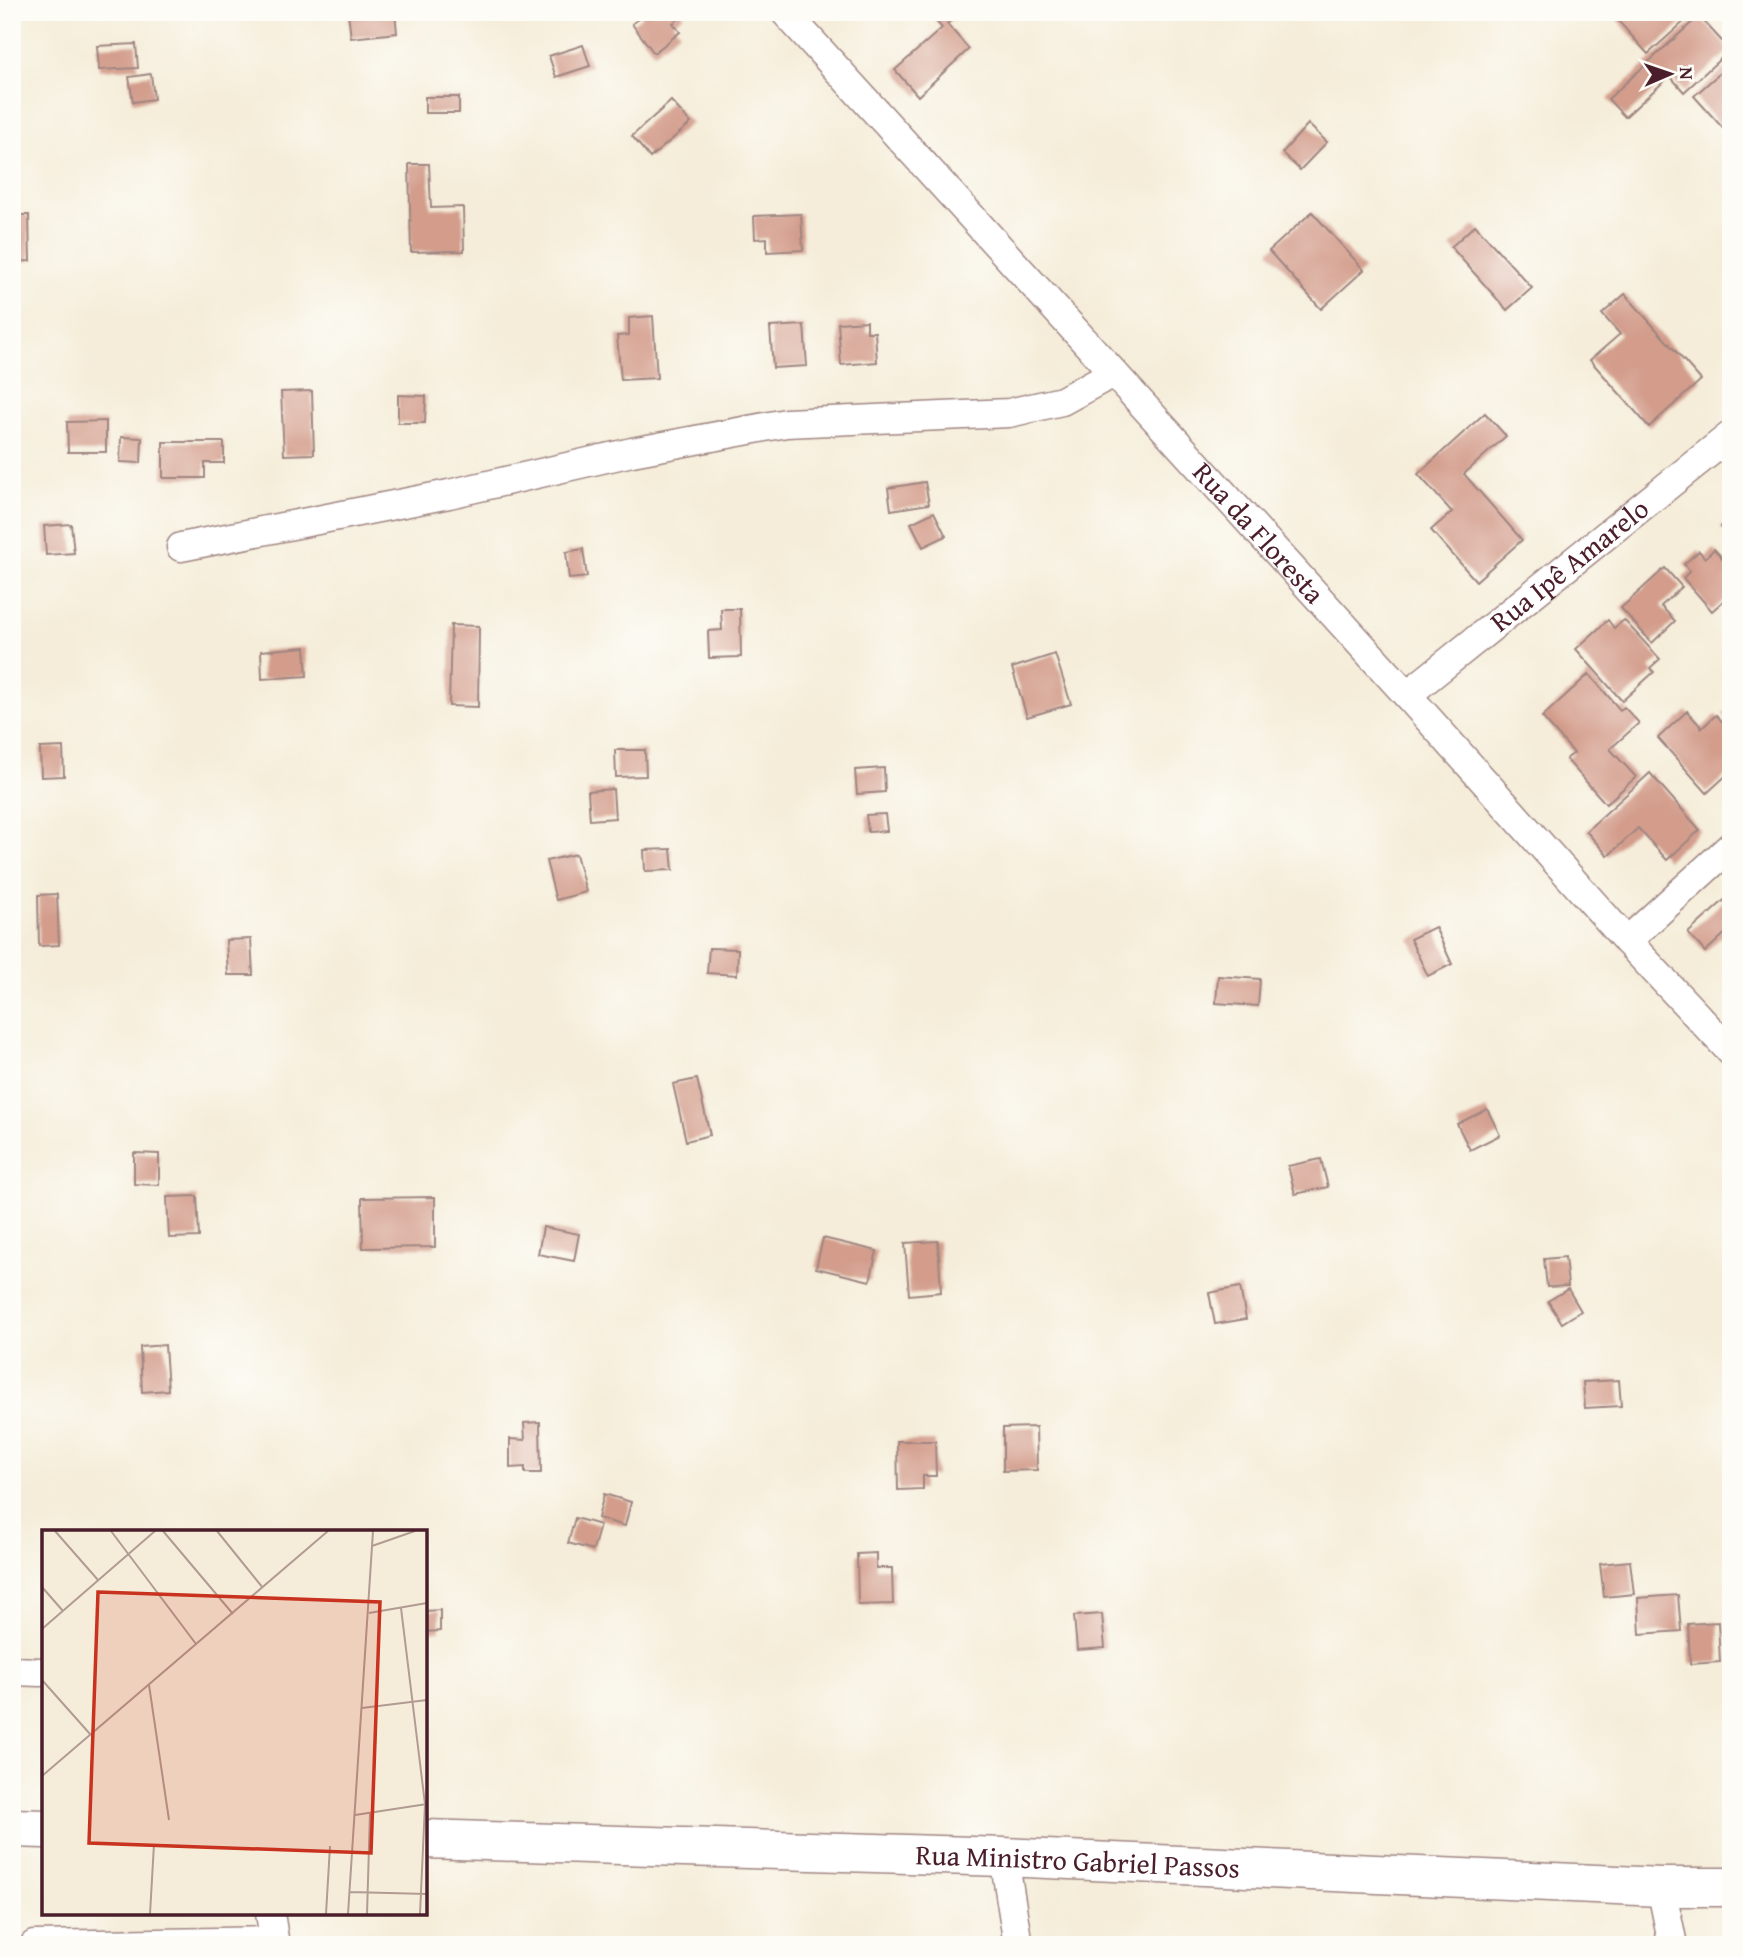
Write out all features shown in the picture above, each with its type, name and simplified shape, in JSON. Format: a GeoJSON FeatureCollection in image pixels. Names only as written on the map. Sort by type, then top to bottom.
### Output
{"type":"FeatureCollection","features":[{"type":"Feature","properties":{"kind":"main road"},"geometry":{"type":"LineString","coordinates":[[12,1828],[42,1829]]}},
{"type":"Feature","properties":{"kind":"main road","name":"Rua Ministro Gabriel Passos"},"geometry":{"type":"LineString","coordinates":[[427,1839],[1004,1857],[1661,1887],[1731,1887]]}},
{"type":"Feature","properties":{"kind":"street","name":"Rua da Floresta"},"geometry":{"type":"LineString","coordinates":[[785,12],[1407,695],[1627,941],[1731,1052]]}},
{"type":"Feature","properties":{"kind":"street"},"geometry":{"type":"LineString","coordinates":[[181,547],[449,494],[632,452],[786,423],[1009,413],[1062,401],[1113,373]]}},
{"type":"Feature","properties":{"kind":"street","name":"Rua Ipê Amarelo"},"geometry":{"type":"LineString","coordinates":[[1407,695],[1731,435]]}},
{"type":"Feature","properties":{"kind":"street"},"geometry":{"type":"LineString","coordinates":[[1627,941],[1731,846]]}},
{"type":"Feature","properties":{"kind":"street"},"geometry":{"type":"LineString","coordinates":[[12,1671],[40,1672]]}},
{"type":"Feature","properties":{"kind":"street"},"geometry":{"type":"LineString","coordinates":[[1004,1857],[1018,1945]]}},
{"type":"Feature","properties":{"kind":"street"},"geometry":{"type":"LineString","coordinates":[[1661,1887],[1673,1945]]}},
{"type":"Feature","properties":{"kind":"street"},"geometry":{"type":"LineString","coordinates":[[34,1945],[273,1933]]}},
{"type":"Feature","properties":{"kind":"building"},"geometry":{"type":"Polygon","coordinates":[[[348,12],[395,12],[397,33],[351,38],[348,12]]]}},
{"type":"Feature","properties":{"kind":"building"},"geometry":{"type":"Polygon","coordinates":[[[639,12],[682,12],[684,15],[673,23],[680,32],[654,53],[632,24],[642,16],[639,12]]]}},
{"type":"Feature","properties":{"kind":"building"},"geometry":{"type":"Polygon","coordinates":[[[928,12],[959,12],[947,24],[969,49],[918,96],[895,70],[942,28],[928,12]]]}},
{"type":"Feature","properties":{"kind":"building"},"geometry":{"type":"Polygon","coordinates":[[[1681,12],[1687,19],[1648,54],[1612,14],[1681,12]]]}},
{"type":"Feature","properties":{"kind":"building"},"geometry":{"type":"Polygon","coordinates":[[[1699,16],[1730,50],[1684,92],[1670,76],[1625,117],[1608,99],[1699,16]]]}},
{"type":"Feature","properties":{"kind":"building"},"geometry":{"type":"Polygon","coordinates":[[[136,44],[138,68],[99,70],[97,46],[136,44]]]}},
{"type":"Feature","properties":{"kind":"building"},"geometry":{"type":"Polygon","coordinates":[[[583,45],[590,66],[556,77],[549,56],[583,45]]]}},
{"type":"Feature","properties":{"kind":"building"},"geometry":{"type":"Polygon","coordinates":[[[1731,63],[1731,132],[1728,134],[1694,96],[1731,63]]]}},
{"type":"Feature","properties":{"kind":"building"},"geometry":{"type":"Polygon","coordinates":[[[151,74],[154,99],[133,102],[129,77],[151,74]]]}},
{"type":"Feature","properties":{"kind":"building"},"geometry":{"type":"Polygon","coordinates":[[[425,97],[459,97],[459,113],[425,113],[425,97]]]}},
{"type":"Feature","properties":{"kind":"building"},"geometry":{"type":"Polygon","coordinates":[[[671,101],[691,123],[650,158],[632,136],[671,101]]]}},
{"type":"Feature","properties":{"kind":"building"},"geometry":{"type":"Polygon","coordinates":[[[1308,124],[1327,142],[1300,170],[1282,153],[1308,124]]]}},
{"type":"Feature","properties":{"kind":"building"},"geometry":{"type":"Polygon","coordinates":[[[409,164],[429,164],[431,208],[463,207],[464,251],[411,252],[409,164]]]}},
{"type":"Feature","properties":{"kind":"building"},"geometry":{"type":"Polygon","coordinates":[[[1312,212],[1364,270],[1321,309],[1269,251],[1312,212]]]}},
{"type":"Feature","properties":{"kind":"building"},"geometry":{"type":"Polygon","coordinates":[[[801,214],[803,250],[767,252],[767,238],[755,239],[754,216],[801,214]]]}},
{"type":"Feature","properties":{"kind":"building"},"geometry":{"type":"Polygon","coordinates":[[[12,215],[29,215],[30,261],[12,262],[12,215]]]}},
{"type":"Feature","properties":{"kind":"building"},"geometry":{"type":"Polygon","coordinates":[[[1475,225],[1532,288],[1507,310],[1451,247],[1475,225]]]}},
{"type":"Feature","properties":{"kind":"building"},"geometry":{"type":"Polygon","coordinates":[[[1625,294],[1701,380],[1649,427],[1590,360],[1620,334],[1602,314],[1625,294]]]}},
{"type":"Feature","properties":{"kind":"building"},"geometry":{"type":"Polygon","coordinates":[[[653,316],[657,378],[621,380],[617,336],[629,335],[629,318],[653,316]]]}},
{"type":"Feature","properties":{"kind":"building"},"geometry":{"type":"Polygon","coordinates":[[[867,321],[867,332],[875,332],[877,362],[841,365],[838,323],[867,321]]]}},
{"type":"Feature","properties":{"kind":"building"},"geometry":{"type":"Polygon","coordinates":[[[804,325],[807,366],[773,368],[770,327],[804,325]]]}},
{"type":"Feature","properties":{"kind":"building"},"geometry":{"type":"Polygon","coordinates":[[[312,391],[314,454],[284,455],[281,392],[312,391]]]}},
{"type":"Feature","properties":{"kind":"building"},"geometry":{"type":"Polygon","coordinates":[[[398,395],[426,396],[425,423],[398,423],[398,395]]]}},
{"type":"Feature","properties":{"kind":"building"},"geometry":{"type":"Polygon","coordinates":[[[1485,413],[1506,436],[1464,474],[1522,540],[1476,581],[1431,530],[1452,512],[1418,474],[1485,413]]]}},
{"type":"Feature","properties":{"kind":"building"},"geometry":{"type":"Polygon","coordinates":[[[106,421],[106,452],[68,452],[67,422],[106,421]]]}},
{"type":"Feature","properties":{"kind":"building"},"geometry":{"type":"Polygon","coordinates":[[[121,437],[142,438],[141,463],[120,462],[121,437]]]}},
{"type":"Feature","properties":{"kind":"building"},"geometry":{"type":"Polygon","coordinates":[[[163,442],[224,442],[224,463],[205,463],[205,478],[163,478],[163,442]]]}},
{"type":"Feature","properties":{"kind":"building"},"geometry":{"type":"Polygon","coordinates":[[[925,482],[929,504],[891,510],[888,488],[925,482]]]}},
{"type":"Feature","properties":{"kind":"building"},"geometry":{"type":"Polygon","coordinates":[[[934,512],[946,536],[923,547],[911,523],[934,512]]]}},
{"type":"Feature","properties":{"kind":"building"},"geometry":{"type":"Polygon","coordinates":[[[1731,517],[1731,538],[1721,527],[1731,517]]]}},
{"type":"Feature","properties":{"kind":"building"},"geometry":{"type":"Polygon","coordinates":[[[71,524],[74,553],[46,555],[44,526],[71,524]]]}},
{"type":"Feature","properties":{"kind":"building"},"geometry":{"type":"Polygon","coordinates":[[[583,549],[587,577],[569,579],[566,552],[583,549]]]}},
{"type":"Feature","properties":{"kind":"building"},"geometry":{"type":"Polygon","coordinates":[[[1714,549],[1731,568],[1731,594],[1712,611],[1683,578],[1690,571],[1684,564],[1699,551],[1705,558],[1714,549]]]}},
{"type":"Feature","properties":{"kind":"building"},"geometry":{"type":"Polygon","coordinates":[[[1665,568],[1682,587],[1661,606],[1675,621],[1652,643],[1621,608],[1665,568]]]}},
{"type":"Feature","properties":{"kind":"building"},"geometry":{"type":"Polygon","coordinates":[[[721,609],[740,609],[741,657],[709,658],[708,631],[722,630],[721,609]]]}},
{"type":"Feature","properties":{"kind":"building"},"geometry":{"type":"Polygon","coordinates":[[[1608,620],[1614,628],[1624,620],[1660,659],[1650,668],[1654,672],[1622,701],[1576,649],[1608,620]]]}},
{"type":"Feature","properties":{"kind":"building"},"geometry":{"type":"Polygon","coordinates":[[[451,625],[479,626],[478,707],[449,706],[451,625]]]}},
{"type":"Feature","properties":{"kind":"building"},"geometry":{"type":"Polygon","coordinates":[[[305,647],[307,676],[262,679],[261,651],[305,647]]]}},
{"type":"Feature","properties":{"kind":"building"},"geometry":{"type":"Polygon","coordinates":[[[1055,654],[1071,704],[1027,717],[1012,668],[1055,654]]]}},
{"type":"Feature","properties":{"kind":"building"},"geometry":{"type":"Polygon","coordinates":[[[1589,674],[1620,710],[1624,707],[1639,723],[1610,749],[1636,777],[1606,804],[1566,759],[1574,753],[1542,717],[1589,674]]]}},
{"type":"Feature","properties":{"kind":"building"},"geometry":{"type":"Polygon","coordinates":[[[1731,707],[1731,722],[1723,714],[1731,707]]]}},
{"type":"Feature","properties":{"kind":"building"},"geometry":{"type":"Polygon","coordinates":[[[1687,711],[1702,728],[1716,715],[1731,731],[1731,771],[1707,793],[1658,738],[1687,711]]]}},
{"type":"Feature","properties":{"kind":"building"},"geometry":{"type":"Polygon","coordinates":[[[63,747],[64,776],[41,777],[40,748],[63,747]]]}},
{"type":"Feature","properties":{"kind":"building"},"geometry":{"type":"Polygon","coordinates":[[[615,750],[645,750],[646,776],[616,777],[615,750]]]}},
{"type":"Feature","properties":{"kind":"building"},"geometry":{"type":"Polygon","coordinates":[[[884,768],[885,792],[857,794],[855,770],[884,768]]]}},
{"type":"Feature","properties":{"kind":"building"},"geometry":{"type":"Polygon","coordinates":[[[1650,773],[1700,830],[1667,860],[1638,828],[1608,856],[1586,831],[1650,773]]]}},
{"type":"Feature","properties":{"kind":"building"},"geometry":{"type":"Polygon","coordinates":[[[613,789],[615,818],[590,820],[588,791],[613,789]]]}},
{"type":"Feature","properties":{"kind":"building"},"geometry":{"type":"Polygon","coordinates":[[[885,814],[887,831],[868,832],[866,815],[885,814]]]}},
{"type":"Feature","properties":{"kind":"building"},"geometry":{"type":"Polygon","coordinates":[[[671,849],[673,870],[645,871],[644,850],[671,849]]]}},
{"type":"Feature","properties":{"kind":"building"},"geometry":{"type":"Polygon","coordinates":[[[576,854],[586,892],[556,900],[546,861],[576,854]]]}},
{"type":"Feature","properties":{"kind":"building"},"geometry":{"type":"Polygon","coordinates":[[[57,894],[59,945],[39,946],[38,895],[57,894]]]}},
{"type":"Feature","properties":{"kind":"building"},"geometry":{"type":"Polygon","coordinates":[[[1731,894],[1731,928],[1705,952],[1688,933],[1731,894]]]}},
{"type":"Feature","properties":{"kind":"building"},"geometry":{"type":"Polygon","coordinates":[[[1435,927],[1452,964],[1428,976],[1410,939],[1435,927]]]}},
{"type":"Feature","properties":{"kind":"building"},"geometry":{"type":"Polygon","coordinates":[[[251,939],[253,975],[228,975],[226,940],[251,939]]]}},
{"type":"Feature","properties":{"kind":"building"},"geometry":{"type":"Polygon","coordinates":[[[709,948],[738,949],[737,975],[707,973],[709,948]]]}},
{"type":"Feature","properties":{"kind":"building"},"geometry":{"type":"Polygon","coordinates":[[[1218,976],[1260,979],[1258,1006],[1216,1003],[1218,976]]]}},
{"type":"Feature","properties":{"kind":"building"},"geometry":{"type":"Polygon","coordinates":[[[697,1079],[710,1135],[686,1141],[673,1084],[697,1079]]]}},
{"type":"Feature","properties":{"kind":"building"},"geometry":{"type":"Polygon","coordinates":[[[1487,1109],[1500,1135],[1470,1150],[1457,1124],[1487,1109]]]}},
{"type":"Feature","properties":{"kind":"building"},"geometry":{"type":"Polygon","coordinates":[[[134,1153],[159,1154],[159,1185],[134,1184],[134,1153]]]}},
{"type":"Feature","properties":{"kind":"building"},"geometry":{"type":"Polygon","coordinates":[[[1321,1159],[1328,1187],[1295,1194],[1288,1166],[1321,1159]]]}},
{"type":"Feature","properties":{"kind":"building"},"geometry":{"type":"Polygon","coordinates":[[[197,1196],[199,1237],[169,1238],[167,1197],[197,1196]]]}},
{"type":"Feature","properties":{"kind":"building"},"geometry":{"type":"Polygon","coordinates":[[[435,1197],[435,1247],[363,1248],[362,1198],[435,1197]]]}},
{"type":"Feature","properties":{"kind":"building"},"geometry":{"type":"Polygon","coordinates":[[[543,1227],[579,1234],[574,1261],[538,1254],[543,1227]]]}},
{"type":"Feature","properties":{"kind":"building"},"geometry":{"type":"Polygon","coordinates":[[[823,1238],[877,1251],[870,1281],[816,1268],[823,1238]]]}},
{"type":"Feature","properties":{"kind":"building"},"geometry":{"type":"Polygon","coordinates":[[[938,1241],[941,1292],[909,1295],[905,1243],[938,1241]]]}},
{"type":"Feature","properties":{"kind":"building"},"geometry":{"type":"Polygon","coordinates":[[[1565,1257],[1568,1286],[1547,1287],[1544,1259],[1565,1257]]]}},
{"type":"Feature","properties":{"kind":"building"},"geometry":{"type":"Polygon","coordinates":[[[1240,1287],[1246,1319],[1215,1324],[1209,1293],[1240,1287]]]}},
{"type":"Feature","properties":{"kind":"building"},"geometry":{"type":"Polygon","coordinates":[[[1568,1289],[1581,1311],[1562,1323],[1548,1301],[1568,1289]]]}},
{"type":"Feature","properties":{"kind":"building"},"geometry":{"type":"Polygon","coordinates":[[[165,1345],[168,1390],[142,1392],[140,1347],[165,1345]]]}},
{"type":"Feature","properties":{"kind":"building"},"geometry":{"type":"Polygon","coordinates":[[[1619,1380],[1621,1406],[1585,1408],[1583,1382],[1619,1380]]]}},
{"type":"Feature","properties":{"kind":"building"},"geometry":{"type":"Polygon","coordinates":[[[540,1422],[541,1473],[525,1473],[525,1467],[510,1468],[510,1439],[525,1440],[524,1423],[540,1422]]]}},
{"type":"Feature","properties":{"kind":"building"},"geometry":{"type":"Polygon","coordinates":[[[1036,1427],[1037,1470],[1003,1471],[1003,1428],[1036,1427]]]}},
{"type":"Feature","properties":{"kind":"building"},"geometry":{"type":"Polygon","coordinates":[[[897,1441],[935,1441],[936,1476],[923,1476],[923,1489],[898,1490],[897,1441]]]}},
{"type":"Feature","properties":{"kind":"building"},"geometry":{"type":"Polygon","coordinates":[[[604,1494],[631,1502],[625,1526],[598,1518],[604,1494]]]}},
{"type":"Feature","properties":{"kind":"building"},"geometry":{"type":"Polygon","coordinates":[[[575,1518],[600,1525],[593,1550],[568,1543],[575,1518]]]}},
{"type":"Feature","properties":{"kind":"building"},"geometry":{"type":"Polygon","coordinates":[[[876,1553],[876,1568],[892,1568],[893,1604],[858,1605],[857,1554],[876,1553]]]}},
{"type":"Feature","properties":{"kind":"building"},"geometry":{"type":"Polygon","coordinates":[[[1630,1561],[1634,1594],[1604,1597],[1600,1564],[1630,1561]]]}},
{"type":"Feature","properties":{"kind":"building"},"geometry":{"type":"Polygon","coordinates":[[[1678,1595],[1681,1631],[1640,1634],[1638,1598],[1678,1595]]]}},
{"type":"Feature","properties":{"kind":"building"},"geometry":{"type":"Polygon","coordinates":[[[440,1610],[440,1631],[427,1632],[427,1611],[440,1610]]]}},
{"type":"Feature","properties":{"kind":"building"},"geometry":{"type":"Polygon","coordinates":[[[1102,1614],[1105,1648],[1077,1650],[1074,1616],[1102,1614]]]}},
{"type":"Feature","properties":{"kind":"building"},"geometry":{"type":"Polygon","coordinates":[[[1718,1622],[1720,1662],[1690,1664],[1688,1624],[1718,1622]]]}}]}
